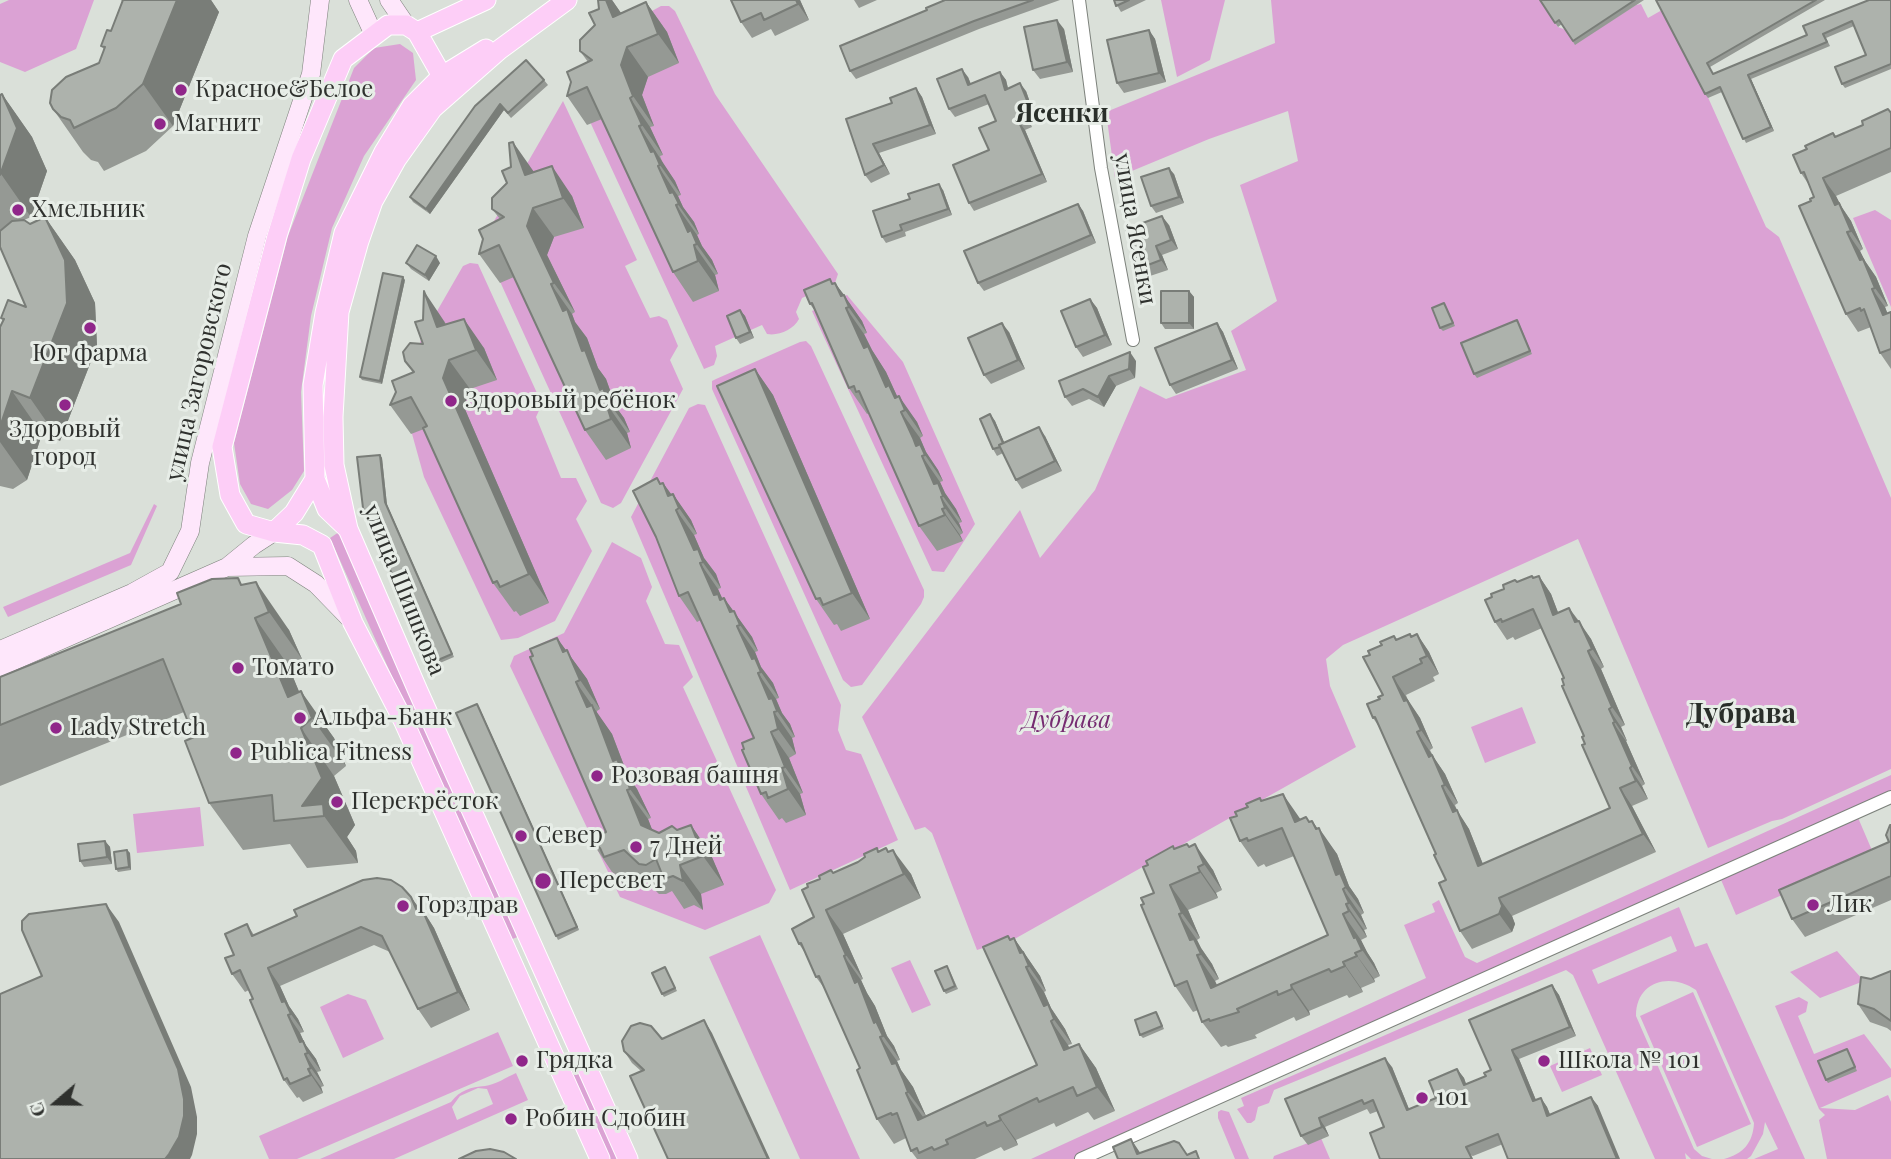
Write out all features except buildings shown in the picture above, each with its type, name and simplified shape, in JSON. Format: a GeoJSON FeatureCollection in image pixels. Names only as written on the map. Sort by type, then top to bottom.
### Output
{"type":"FeatureCollection","features":[{"type":"Feature","properties":{"kind":"main road"},"geometry":{"type":"LineString","coordinates":[[486,0],[411,28],[388,25],[343,59],[301,159],[277,236],[222,447],[230,495],[246,524],[274,532],[303,535],[322,545],[354,622],[404,722],[600,1159]]}},
{"type":"Feature","properties":{"kind":"main road"},"geometry":{"type":"LineString","coordinates":[[348,529],[327,509],[316,479],[313,386],[325,313],[344,233],[384,152],[411,106],[442,76],[567,0]]}},
{"type":"Feature","properties":{"kind":"main road","name":"улица Шишкова"},"geometry":{"type":"LineString","coordinates":[[567,0],[499,50],[433,108],[396,160],[373,201],[339,312],[333,417],[334,465],[348,529],[628,1159]]}},
{"type":"Feature","properties":{"kind":"main road"},"geometry":{"type":"LineString","coordinates":[[411,28],[442,76]]}},
{"type":"Feature","properties":{"kind":"main road"},"geometry":{"type":"LineString","coordinates":[[274,532],[294,513],[316,479]]}},
{"type":"Feature","properties":{"kind":"main road"},"geometry":{"type":"LineString","coordinates":[[507,951],[530,941]]}},
{"type":"Feature","properties":{"kind":"main road"},"geometry":{"type":"LineString","coordinates":[[551,1051],[575,1040]]}},
{"type":"Feature","properties":{"kind":"street","name":"улица Загоровского"},"geometry":{"type":"LineString","coordinates":[[1,660],[170,572],[190,531],[200,463],[257,236],[311,74],[320,0]]}},
{"type":"Feature","properties":{"kind":"street"},"geometry":{"type":"LineString","coordinates":[[358,0],[374,35]]}},
{"type":"Feature","properties":{"kind":"street"},"geometry":{"type":"LineString","coordinates":[[388,0],[411,28]]}},
{"type":"Feature","properties":{"kind":"street","name":"улица Ясенки"},"geometry":{"type":"LineString","coordinates":[[1079,0],[1101,168],[1133,340]]}},
{"type":"Feature","properties":{"kind":"street"},"geometry":{"type":"LineString","coordinates":[[257,236],[277,236]]}},
{"type":"Feature","properties":{"kind":"street"},"geometry":{"type":"LineString","coordinates":[[227,567],[274,532]]}},
{"type":"Feature","properties":{"kind":"street","name":"улица Загоровского"},"geometry":{"type":"LineString","coordinates":[[1,660],[227,567],[288,566],[316,584],[354,622]]}},
{"type":"Feature","properties":{"kind":"street"},"geometry":{"type":"LineString","coordinates":[[1081,1159],[1891,797]]}},
{"type":"Feature","properties":{"kind":"green space"},"geometry":{"type":"Polygon","coordinates":[[[9,0],[94,0],[76,49],[25,72],[0,62],[0,4],[9,0]]]}},
{"type":"Feature","properties":{"kind":"green space"},"geometry":{"type":"Polygon","coordinates":[[[1161,0],[1225,0],[1210,60],[1177,77],[1161,0]]]}},
{"type":"Feature","properties":{"kind":"green space","name":"Дубрава"},"geometry":{"type":"Polygon","coordinates":[[[1271,0],[1540,0],[1558,27],[1566,30],[1575,44],[1636,5],[1641,4],[1648,18],[1662,10],[1702,84],[1766,227],[1779,237],[1891,498],[1891,769],[1782,819],[1708,848],[1578,539],[1343,645],[1326,659],[1330,686],[1356,747],[986,955],[983,948],[977,950],[932,833],[925,827],[915,830],[862,717],[1020,510],[1040,558],[1095,490],[1140,386],[1166,399],[1246,370],[1231,331],[1277,301],[1240,185],[1298,161],[1288,111],[1209,139],[1115,178],[1106,112],[1275,43],[1271,0]]]}},
{"type":"Feature","properties":{"kind":"green space"},"geometry":{"type":"Polygon","coordinates":[[[661,6],[669,6],[675,11],[715,94],[838,274],[835,283],[802,298],[796,312],[799,319],[789,329],[767,334],[762,325],[715,346],[717,356],[714,365],[704,369],[574,87],[603,38],[661,6]]]}},
{"type":"Feature","properties":{"kind":"green space"},"geometry":{"type":"Polygon","coordinates":[[[400,44],[413,53],[416,80],[364,156],[332,228],[311,316],[301,392],[304,471],[292,490],[268,509],[251,504],[240,484],[234,443],[288,236],[354,68],[374,48],[400,44]]]}},
{"type":"Feature","properties":{"kind":"green space"},"geometry":{"type":"Polygon","coordinates":[[[563,101],[637,260],[625,266],[650,318],[659,316],[667,320],[678,346],[670,360],[683,389],[621,503],[613,508],[601,503],[482,242],[563,101]]]}},
{"type":"Feature","properties":{"kind":"green space"},"geometry":{"type":"Polygon","coordinates":[[[1875,210],[1891,220],[1891,307],[1853,218],[1875,210]]]}},
{"type":"Feature","properties":{"kind":"green space"},"geometry":{"type":"Polygon","coordinates":[[[478,264],[542,404],[536,417],[561,478],[576,478],[587,501],[576,519],[592,551],[555,621],[518,638],[501,640],[424,477],[404,405],[421,339],[463,266],[478,264]]]}},
{"type":"Feature","properties":{"kind":"green space"},"geometry":{"type":"Polygon","coordinates":[[[847,295],[903,362],[975,524],[944,572],[932,571],[812,311],[847,295]]]}},
{"type":"Feature","properties":{"kind":"green space"},"geometry":{"type":"Polygon","coordinates":[[[806,341],[811,346],[924,590],[921,604],[862,685],[851,687],[843,680],[712,389],[712,381],[806,341]]]}},
{"type":"Feature","properties":{"kind":"green space"},"geometry":{"type":"Polygon","coordinates":[[[698,404],[705,405],[841,705],[838,730],[846,750],[861,754],[898,840],[790,890],[631,517],[689,408],[698,404]]]}},
{"type":"Feature","properties":{"kind":"green space"},"geometry":{"type":"Polygon","coordinates":[[[154,504],[157,506],[131,565],[8,617],[3,607],[130,553],[154,504]]]}},
{"type":"Feature","properties":{"kind":"green space"},"geometry":{"type":"Polygon","coordinates":[[[339,532],[520,936],[510,940],[330,538],[339,532]]]}},
{"type":"Feature","properties":{"kind":"green space"},"geometry":{"type":"Polygon","coordinates":[[[612,542],[641,558],[652,587],[646,601],[665,644],[679,645],[693,677],[683,687],[776,890],[769,903],[705,930],[620,897],[510,666],[514,656],[564,633],[612,542]]]}},
{"type":"Feature","properties":{"kind":"green space"},"geometry":{"type":"Polygon","coordinates":[[[1522,707],[1536,743],[1485,763],[1471,727],[1522,707]]]}},
{"type":"Feature","properties":{"kind":"green space"},"geometry":{"type":"Polygon","coordinates":[[[1891,775],[1891,797],[1856,813],[1874,855],[1736,915],[1719,875],[1081,1159],[1031,1159],[1426,978],[1404,925],[1435,912],[1432,904],[1439,900],[1465,957],[1477,963],[1891,775]]]}},
{"type":"Feature","properties":{"kind":"green space"},"geometry":{"type":"Polygon","coordinates":[[[200,807],[204,846],[137,853],[133,814],[200,807]]]}},
{"type":"Feature","properties":{"kind":"green space"},"geometry":{"type":"Polygon","coordinates":[[[1679,907],[1695,947],[1707,943],[1805,1159],[1754,1159],[1778,1149],[1765,1122],[1763,1134],[1751,1156],[1747,1159],[1724,1159],[1746,1147],[1752,1136],[1754,1123],[1696,990],[1666,981],[1656,983],[1642,995],[1636,1016],[1694,1149],[1702,1156],[1712,1159],[1691,1159],[1685,1153],[1686,1159],[1655,1159],[1573,975],[1566,970],[1274,1090],[1269,1103],[1258,1107],[1255,1120],[1251,1123],[1247,1123],[1237,1109],[1244,1106],[1241,1098],[1679,907]],[[1671,936],[1592,970],[1598,984],[1677,951],[1671,936]]]}},
{"type":"Feature","properties":{"kind":"green space"},"geometry":{"type":"Polygon","coordinates":[[[760,935],[860,1159],[800,1159],[709,957],[760,935]]]}},
{"type":"Feature","properties":{"kind":"green space"},"geometry":{"type":"Polygon","coordinates":[[[1837,951],[1864,981],[1820,998],[1790,972],[1837,951]]]}},
{"type":"Feature","properties":{"kind":"green space"},"geometry":{"type":"Polygon","coordinates":[[[910,960],[931,1005],[912,1013],[891,968],[910,960]]]}},
{"type":"Feature","properties":{"kind":"green space"},"geometry":{"type":"Polygon","coordinates":[[[1693,992],[1751,1124],[1697,1147],[1640,1016],[1693,992]]]}},
{"type":"Feature","properties":{"kind":"green space"},"geometry":{"type":"Polygon","coordinates":[[[348,994],[366,1000],[384,1039],[343,1058],[320,1007],[348,994]]]}},
{"type":"Feature","properties":{"kind":"green space"},"geometry":{"type":"Polygon","coordinates":[[[1799,997],[1808,1002],[1806,1012],[1798,1016],[1814,1054],[1864,1034],[1891,1069],[1891,1077],[1820,1108],[1855,1110],[1888,1095],[1891,1102],[1891,1159],[1827,1159],[1819,1120],[1825,1115],[1819,1109],[1775,1006],[1799,997]]]}},
{"type":"Feature","properties":{"kind":"green space"},"geometry":{"type":"Polygon","coordinates":[[[498,1032],[513,1066],[297,1159],[269,1159],[259,1136],[498,1032]]]}},
{"type":"Feature","properties":{"kind":"green space"},"geometry":{"type":"Polygon","coordinates":[[[1590,1048],[1602,1075],[1562,1092],[1550,1066],[1590,1048]]]}},
{"type":"Feature","properties":{"kind":"green space"},"geometry":{"type":"Polygon","coordinates":[[[571,1052],[619,1159],[609,1159],[563,1056],[571,1052]]]}},
{"type":"Feature","properties":{"kind":"green space"},"geometry":{"type":"Polygon","coordinates":[[[516,1073],[528,1100],[394,1159],[320,1159],[451,1102],[466,1090],[493,1084],[516,1073]],[[478,1088],[460,1096],[452,1107],[457,1120],[493,1104],[487,1089],[478,1088]]]}},
{"type":"Feature","properties":{"kind":"green space"},"geometry":{"type":"Polygon","coordinates":[[[1218,1112],[1229,1112],[1249,1159],[1235,1159],[1218,1118],[1218,1112]]]}},
{"type":"Feature","properties":{"kind":"green space"},"geometry":{"type":"Polygon","coordinates":[[[1321,1138],[1330,1159],[1273,1159],[1274,1156],[1321,1138]]]}},
{"type":"Feature","properties":{"kind":"place","name":"Красное&Белое"},"geometry":{"type":"Point","coordinates":[181,90]}},
{"type":"Feature","properties":{"kind":"place","name":"Магнит"},"geometry":{"type":"Point","coordinates":[160,124]}},
{"type":"Feature","properties":{"kind":"place","name":"Хмельник"},"geometry":{"type":"Point","coordinates":[18,210]}},
{"type":"Feature","properties":{"kind":"place","name":"Юг фарма"},"geometry":{"type":"Point","coordinates":[90,328]}},
{"type":"Feature","properties":{"kind":"place","name":"Здоровый ребёнок"},"geometry":{"type":"Point","coordinates":[451,401]}},
{"type":"Feature","properties":{"kind":"place","name":"Здоровый город"},"geometry":{"type":"Point","coordinates":[65,405]}},
{"type":"Feature","properties":{"kind":"place","name":"Томато"},"geometry":{"type":"Point","coordinates":[238,668]}},
{"type":"Feature","properties":{"kind":"place","name":"Альфа-Банк"},"geometry":{"type":"Point","coordinates":[300,718]}},
{"type":"Feature","properties":{"kind":"place","name":"Lady Stretch"},"geometry":{"type":"Point","coordinates":[56,728]}},
{"type":"Feature","properties":{"kind":"place","name":"Publica Fitness"},"geometry":{"type":"Point","coordinates":[236,753]}},
{"type":"Feature","properties":{"kind":"place","name":"Розовая башня"},"geometry":{"type":"Point","coordinates":[597,776]}},
{"type":"Feature","properties":{"kind":"place","name":"Перекрёсток"},"geometry":{"type":"Point","coordinates":[337,802]}},
{"type":"Feature","properties":{"kind":"place","name":"Север"},"geometry":{"type":"Point","coordinates":[521,836]}},
{"type":"Feature","properties":{"kind":"place","name":"7 Дней"},"geometry":{"type":"Point","coordinates":[636,847]}},
{"type":"Feature","properties":{"kind":"place","name":"Пересвет"},"geometry":{"type":"Point","coordinates":[543,881]}},
{"type":"Feature","properties":{"kind":"place","name":"Лик"},"geometry":{"type":"Point","coordinates":[1813,905]}},
{"type":"Feature","properties":{"kind":"place","name":"Горздрав"},"geometry":{"type":"Point","coordinates":[403,906]}},
{"type":"Feature","properties":{"kind":"place","name":"Грядка"},"geometry":{"type":"Point","coordinates":[522,1061]}},
{"type":"Feature","properties":{"kind":"place","name":"Школа № 101"},"geometry":{"type":"Point","coordinates":[1544,1061]}},
{"type":"Feature","properties":{"kind":"place","name":"101"},"geometry":{"type":"Point","coordinates":[1422,1098]}},
{"type":"Feature","properties":{"kind":"place","name":"Робин Сдобин"},"geometry":{"type":"Point","coordinates":[511,1119]}},
{"type":"Feature","properties":{"kind":"district","name":"Ясенки"},"geometry":{"type":"Point","coordinates":[1062,114]}},
{"type":"Feature","properties":{"kind":"district","name":"Дубрава"},"geometry":{"type":"Point","coordinates":[1741,714]}}]}
